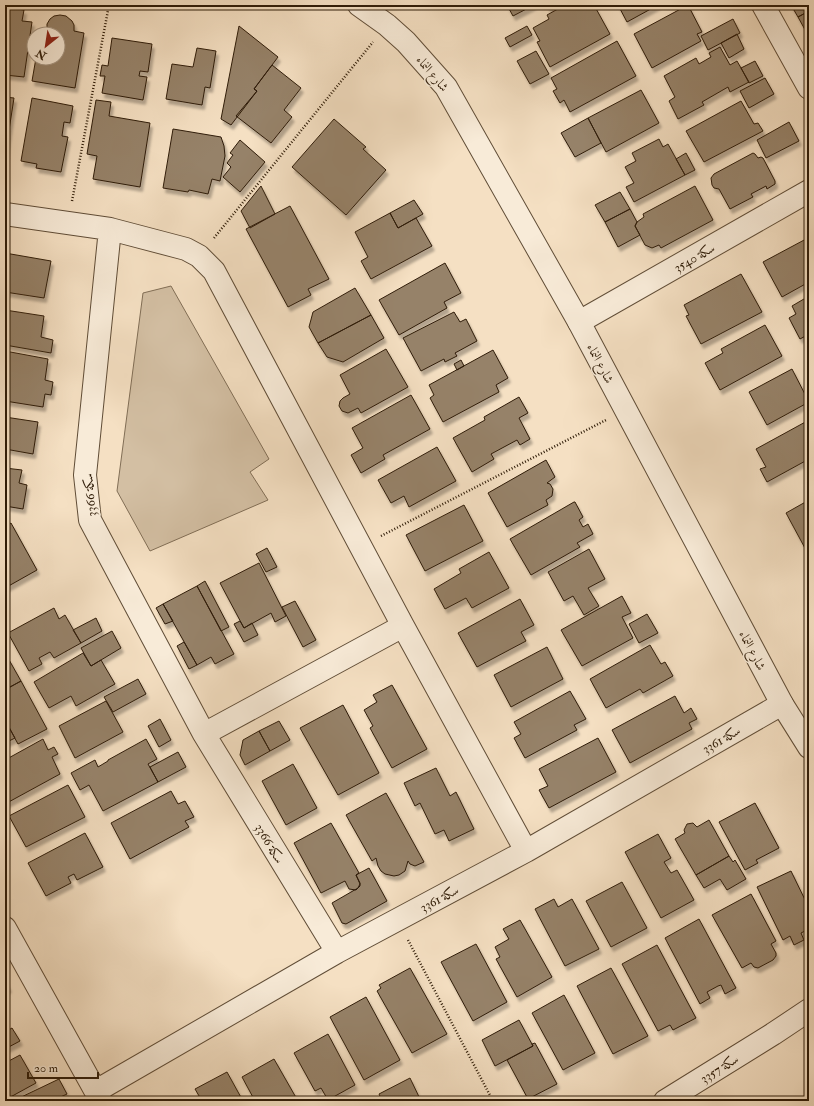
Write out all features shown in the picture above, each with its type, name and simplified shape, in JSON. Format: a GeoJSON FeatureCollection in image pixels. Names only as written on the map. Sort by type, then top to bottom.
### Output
{"type":"FeatureCollection","features":[{"type":"Feature","properties":{"kind":"street","name":"شارع النماء"},"geometry":{"type":"LineString","coordinates":[[359,5],[387,25],[406,42],[446,86],[579,322],[782,704],[809,747]]}},
{"type":"Feature","properties":{"kind":"street"},"geometry":{"type":"LineString","coordinates":[[763,5],[809,88]]}},
{"type":"Feature","properties":{"kind":"street","name":"سكة 3540"},"geometry":{"type":"LineString","coordinates":[[579,322],[809,191]]}},
{"type":"Feature","properties":{"kind":"street"},"geometry":{"type":"LineString","coordinates":[[5,214],[110,229],[186,249],[200,256],[214,270],[403,626],[526,851]]}},
{"type":"Feature","properties":{"kind":"street","name":"سكة 3366"},"geometry":{"type":"LineString","coordinates":[[110,229],[85,475],[90,520],[204,734],[337,952]]}},
{"type":"Feature","properties":{"kind":"street"},"geometry":{"type":"LineString","coordinates":[[204,734],[403,626]]}},
{"type":"Feature","properties":{"kind":"street","name":"سكة 3361"},"geometry":{"type":"LineString","coordinates":[[98,1096],[337,952],[526,851],[782,704]]}},
{"type":"Feature","properties":{"kind":"street"},"geometry":{"type":"LineString","coordinates":[[5,928],[98,1096]]}},
{"type":"Feature","properties":{"kind":"street","name":"سكة 3357"},"geometry":{"type":"LineString","coordinates":[[671,1100],[809,1010]]}},
{"type":"Feature","properties":{"kind":"street","name":"سكة 3357"},"geometry":{"type":"LineString","coordinates":[[774,1034],[809,1023]]}},
{"type":"Feature","properties":{"kind":"path"},"geometry":{"type":"LineString","coordinates":[[68,223],[109,5]]}},
{"type":"Feature","properties":{"kind":"path"},"geometry":{"type":"LineString","coordinates":[[200,256],[387,25]]}},
{"type":"Feature","properties":{"kind":"path"},"geometry":{"type":"LineString","coordinates":[[361,546],[626,409]]}},
{"type":"Feature","properties":{"kind":"path"},"geometry":{"type":"LineString","coordinates":[[397,920],[493,1101]]}},
{"type":"Feature","properties":{"kind":"shaded area"},"geometry":{"type":"Polygon","coordinates":[[[171,286],[269,459],[250,472],[268,500],[150,551],[117,491],[143,293],[171,286]]]}},
{"type":"Feature","properties":{"kind":"building"},"geometry":{"type":"Polygon","coordinates":[[[507,5],[534,5],[513,16],[507,5]]]}},
{"type":"Feature","properties":{"kind":"building"},"geometry":{"type":"Polygon","coordinates":[[[547,5],[555,5],[549,9],[547,5]]]}},
{"type":"Feature","properties":{"kind":"building"},"geometry":{"type":"Polygon","coordinates":[[[565,5],[570,5],[571,8],[576,5],[594,5],[610,34],[550,67],[537,42],[540,41],[533,28],[549,19],[547,15],[565,5]]]}},
{"type":"Feature","properties":{"kind":"building"},"geometry":{"type":"Polygon","coordinates":[[[618,5],[658,5],[627,22],[618,5]]]}},
{"type":"Feature","properties":{"kind":"building"},"geometry":{"type":"Polygon","coordinates":[[[688,5],[702,32],[697,34],[701,41],[652,68],[634,34],[688,5]]]}},
{"type":"Feature","properties":{"kind":"building"},"geometry":{"type":"Polygon","coordinates":[[[791,5],[809,5],[809,11],[798,17],[791,5]]]}},
{"type":"Feature","properties":{"kind":"building"},"geometry":{"type":"Polygon","coordinates":[[[5,7],[24,10],[22,21],[32,22],[31,26],[26,26],[26,63],[24,77],[5,75],[5,7]]]}},
{"type":"Feature","properties":{"kind":"building"},"geometry":{"type":"Polygon","coordinates":[[[809,11],[809,37],[798,17],[809,11]]]}},
{"type":"Feature","properties":{"kind":"building"},"geometry":{"type":"Polygon","coordinates":[[[54,16],[66,16],[72,21],[74,31],[84,33],[75,88],[32,81],[35,66],[66,66],[66,26],[47,26],[50,19],[54,16]]]}},
{"type":"Feature","properties":{"kind":"building"},"geometry":{"type":"Polygon","coordinates":[[[733,19],[740,33],[708,50],[701,36],[733,19]]]}},
{"type":"Feature","properties":{"kind":"building"},"geometry":{"type":"Polygon","coordinates":[[[239,26],[278,57],[254,89],[257,91],[231,125],[221,119],[239,26]]]}},
{"type":"Feature","properties":{"kind":"building"},"geometry":{"type":"Polygon","coordinates":[[[527,26],[532,35],[510,47],[505,38],[527,26]]]}},
{"type":"Feature","properties":{"kind":"building"},"geometry":{"type":"Polygon","coordinates":[[[737,34],[744,49],[729,58],[721,43],[737,34]]]}},
{"type":"Feature","properties":{"kind":"building"},"geometry":{"type":"Polygon","coordinates":[[[112,38],[152,44],[148,72],[140,71],[139,76],[147,77],[143,100],[102,93],[105,76],[100,76],[102,65],[108,66],[112,38]]]}},
{"type":"Feature","properties":{"kind":"building"},"geometry":{"type":"Polygon","coordinates":[[[617,41],[636,76],[570,112],[564,100],[560,103],[553,91],[557,89],[551,78],[617,41]]]}},
{"type":"Feature","properties":{"kind":"building"},"geometry":{"type":"Polygon","coordinates":[[[720,47],[730,65],[737,61],[749,82],[730,92],[728,87],[702,102],[704,105],[678,119],[669,101],[675,97],[664,76],[696,58],[699,64],[711,57],[709,53],[720,47]]]}},
{"type":"Feature","properties":{"kind":"building"},"geometry":{"type":"Polygon","coordinates":[[[197,48],[216,51],[210,88],[205,87],[202,105],[166,99],[172,64],[193,67],[197,48]]]}},
{"type":"Feature","properties":{"kind":"building"},"geometry":{"type":"Polygon","coordinates":[[[536,51],[549,74],[530,84],[517,61],[536,51]]]}},
{"type":"Feature","properties":{"kind":"building"},"geometry":{"type":"Polygon","coordinates":[[[755,61],[763,76],[749,83],[741,68],[755,61]]]}},
{"type":"Feature","properties":{"kind":"building"},"geometry":{"type":"Polygon","coordinates":[[[272,65],[301,88],[284,110],[292,117],[271,143],[236,116],[257,91],[254,89],[272,65]]]}},
{"type":"Feature","properties":{"kind":"building"},"geometry":{"type":"Polygon","coordinates":[[[765,78],[774,94],[749,108],[740,91],[765,78]]]}},
{"type":"Feature","properties":{"kind":"building"},"geometry":{"type":"Polygon","coordinates":[[[641,90],[659,123],[606,152],[588,118],[641,90]]]}},
{"type":"Feature","properties":{"kind":"building"},"geometry":{"type":"Polygon","coordinates":[[[5,97],[14,98],[5,156],[5,97]]]}},
{"type":"Feature","properties":{"kind":"building"},"geometry":{"type":"Polygon","coordinates":[[[32,98],[73,106],[70,123],[64,122],[62,136],[68,137],[61,172],[36,168],[37,164],[21,161],[32,98]]]}},
{"type":"Feature","properties":{"kind":"building"},"geometry":{"type":"Polygon","coordinates":[[[96,100],[111,102],[109,116],[150,123],[140,187],[93,179],[97,156],[87,154],[96,100]]]}},
{"type":"Feature","properties":{"kind":"building"},"geometry":{"type":"Polygon","coordinates":[[[741,101],[754,124],[758,123],[763,131],[704,162],[686,131],[741,101]]]}},
{"type":"Feature","properties":{"kind":"building"},"geometry":{"type":"Polygon","coordinates":[[[588,118],[601,143],[575,157],[561,133],[588,118]]]}},
{"type":"Feature","properties":{"kind":"building"},"geometry":{"type":"Polygon","coordinates":[[[334,119],[366,147],[363,149],[386,170],[346,215],[292,167],[334,119]]]}},
{"type":"Feature","properties":{"kind":"building"},"geometry":{"type":"Polygon","coordinates":[[[789,122],[799,141],[766,158],[757,140],[789,122]]]}},
{"type":"Feature","properties":{"kind":"building"},"geometry":{"type":"Polygon","coordinates":[[[173,129],[221,137],[225,156],[220,181],[212,179],[208,194],[189,190],[188,192],[163,188],[173,129]]]}},
{"type":"Feature","properties":{"kind":"building"},"geometry":{"type":"Polygon","coordinates":[[[659,139],[663,147],[668,144],[685,175],[634,202],[626,187],[634,183],[625,167],[636,161],[632,153],[659,139]]]}},
{"type":"Feature","properties":{"kind":"building"},"geometry":{"type":"Polygon","coordinates":[[[240,140],[265,162],[240,192],[223,177],[231,167],[227,163],[233,155],[230,153],[240,140]]]}},
{"type":"Feature","properties":{"kind":"building"},"geometry":{"type":"Polygon","coordinates":[[[686,153],[695,170],[685,175],[676,159],[686,153]]]}},
{"type":"Feature","properties":{"kind":"building"},"geometry":{"type":"Polygon","coordinates":[[[753,153],[758,158],[763,158],[775,181],[775,184],[767,189],[766,186],[751,194],[753,197],[730,209],[719,189],[714,188],[712,185],[711,178],[714,174],[753,153]]]}},
{"type":"Feature","properties":{"kind":"building"},"geometry":{"type":"Polygon","coordinates":[[[261,186],[275,214],[250,228],[241,211],[261,186]]]}},
{"type":"Feature","properties":{"kind":"building"},"geometry":{"type":"Polygon","coordinates":[[[695,186],[713,220],[661,248],[659,245],[652,248],[645,245],[635,226],[637,222],[644,217],[643,214],[695,186]]]}},
{"type":"Feature","properties":{"kind":"building"},"geometry":{"type":"Polygon","coordinates":[[[620,192],[630,209],[605,222],[595,205],[620,192]]]}},
{"type":"Feature","properties":{"kind":"building"},"geometry":{"type":"Polygon","coordinates":[[[414,200],[423,214],[398,228],[390,213],[414,200]]]}},
{"type":"Feature","properties":{"kind":"building"},"geometry":{"type":"Polygon","coordinates":[[[290,206],[329,279],[308,289],[311,295],[288,307],[246,229],[290,206]]]}},
{"type":"Feature","properties":{"kind":"building"},"geometry":{"type":"Polygon","coordinates":[[[630,209],[637,222],[635,226],[640,235],[618,247],[605,222],[630,209]]]}},
{"type":"Feature","properties":{"kind":"building"},"geometry":{"type":"Polygon","coordinates":[[[390,213],[398,228],[416,218],[432,246],[371,279],[361,261],[368,257],[355,232],[390,213]]]}},
{"type":"Feature","properties":{"kind":"building"},"geometry":{"type":"Polygon","coordinates":[[[806,239],[809,244],[809,282],[782,297],[763,262],[806,239]]]}},
{"type":"Feature","properties":{"kind":"building"},"geometry":{"type":"Polygon","coordinates":[[[5,253],[51,261],[44,298],[5,292],[5,253]]]}},
{"type":"Feature","properties":{"kind":"building"},"geometry":{"type":"Polygon","coordinates":[[[445,263],[461,293],[444,302],[447,308],[399,335],[379,300],[445,263]]]}},
{"type":"Feature","properties":{"kind":"building"},"geometry":{"type":"Polygon","coordinates":[[[741,274],[762,312],[701,344],[686,316],[689,315],[684,305],[741,274]]]}},
{"type":"Feature","properties":{"kind":"building"},"geometry":{"type":"Polygon","coordinates":[[[355,288],[371,315],[318,343],[309,327],[313,312],[355,288]]]}},
{"type":"Feature","properties":{"kind":"building"},"geometry":{"type":"Polygon","coordinates":[[[809,296],[809,334],[800,339],[789,318],[796,314],[792,306],[809,296]]]}},
{"type":"Feature","properties":{"kind":"building"},"geometry":{"type":"Polygon","coordinates":[[[5,310],[44,316],[41,337],[53,340],[51,353],[5,345],[5,310]]]}},
{"type":"Feature","properties":{"kind":"building"},"geometry":{"type":"Polygon","coordinates":[[[454,312],[460,322],[466,319],[477,341],[455,353],[457,356],[445,362],[444,359],[421,371],[403,338],[454,312]]]}},
{"type":"Feature","properties":{"kind":"building"},"geometry":{"type":"Polygon","coordinates":[[[371,315],[384,338],[343,362],[327,357],[318,343],[371,315]]]}},
{"type":"Feature","properties":{"kind":"building"},"geometry":{"type":"Polygon","coordinates":[[[765,325],[782,356],[720,390],[705,363],[723,353],[721,349],[765,325]]]}},
{"type":"Feature","properties":{"kind":"building"},"geometry":{"type":"Polygon","coordinates":[[[386,349],[408,387],[361,413],[358,408],[348,413],[342,411],[339,406],[340,401],[350,394],[340,375],[386,349]]]}},
{"type":"Feature","properties":{"kind":"building"},"geometry":{"type":"Polygon","coordinates":[[[493,350],[508,378],[496,385],[499,392],[443,422],[430,398],[434,395],[429,385],[493,350]]]}},
{"type":"Feature","properties":{"kind":"building"},"geometry":{"type":"Polygon","coordinates":[[[5,351],[48,359],[45,380],[53,382],[51,395],[45,394],[43,407],[5,401],[5,351]]]}},
{"type":"Feature","properties":{"kind":"building"},"geometry":{"type":"Polygon","coordinates":[[[461,360],[464,366],[457,370],[454,364],[461,360]]]}},
{"type":"Feature","properties":{"kind":"building"},"geometry":{"type":"Polygon","coordinates":[[[792,369],[809,402],[767,425],[749,392],[792,369]]]}},
{"type":"Feature","properties":{"kind":"building"},"geometry":{"type":"Polygon","coordinates":[[[411,395],[430,429],[383,455],[385,459],[361,473],[351,455],[363,448],[352,428],[411,395]]]}},
{"type":"Feature","properties":{"kind":"building"},"geometry":{"type":"Polygon","coordinates":[[[519,397],[528,413],[519,418],[530,439],[520,445],[517,440],[491,454],[494,459],[472,472],[453,438],[485,420],[484,417],[519,397]]]}},
{"type":"Feature","properties":{"kind":"building"},"geometry":{"type":"Polygon","coordinates":[[[5,417],[38,422],[33,454],[5,449],[5,417]]]}},
{"type":"Feature","properties":{"kind":"building"},"geometry":{"type":"Polygon","coordinates":[[[809,420],[809,459],[767,482],[760,469],[766,467],[756,449],[809,420]]]}},
{"type":"Feature","properties":{"kind":"building"},"geometry":{"type":"Polygon","coordinates":[[[437,447],[456,481],[409,507],[404,496],[391,503],[378,480],[437,447]]]}},
{"type":"Feature","properties":{"kind":"building"},"geometry":{"type":"Polygon","coordinates":[[[546,460],[555,477],[547,483],[550,484],[553,489],[552,496],[546,500],[548,505],[507,527],[488,493],[546,460]]]}},
{"type":"Feature","properties":{"kind":"building"},"geometry":{"type":"Polygon","coordinates":[[[5,468],[22,470],[19,483],[27,485],[23,509],[5,506],[5,468]]]}},
{"type":"Feature","properties":{"kind":"building"},"geometry":{"type":"Polygon","coordinates":[[[809,500],[809,548],[806,550],[786,513],[809,500]]]}},
{"type":"Feature","properties":{"kind":"building"},"geometry":{"type":"Polygon","coordinates":[[[574,502],[583,517],[579,520],[583,527],[588,524],[593,534],[577,543],[580,547],[531,575],[510,539],[574,502]]]}},
{"type":"Feature","properties":{"kind":"building"},"geometry":{"type":"Polygon","coordinates":[[[464,505],[483,541],[425,571],[406,535],[464,505]]]}},
{"type":"Feature","properties":{"kind":"building"},"geometry":{"type":"Polygon","coordinates":[[[11,523],[37,570],[5,588],[5,527],[11,523]]]}},
{"type":"Feature","properties":{"kind":"building"},"geometry":{"type":"Polygon","coordinates":[[[267,548],[277,567],[266,572],[256,554],[267,548]]]}},
{"type":"Feature","properties":{"kind":"building"},"geometry":{"type":"Polygon","coordinates":[[[589,549],[605,579],[588,588],[599,606],[584,615],[573,596],[564,601],[548,572],[589,549]]]}},
{"type":"Feature","properties":{"kind":"building"},"geometry":{"type":"Polygon","coordinates":[[[489,552],[509,588],[472,608],[466,598],[445,609],[434,589],[461,573],[459,569],[489,552]]]}},
{"type":"Feature","properties":{"kind":"building"},"geometry":{"type":"Polygon","coordinates":[[[259,563],[286,616],[275,622],[271,613],[244,628],[220,583],[259,563]]]}},
{"type":"Feature","properties":{"kind":"building"},"geometry":{"type":"Polygon","coordinates":[[[205,581],[229,627],[221,631],[197,586],[205,581]]]}},
{"type":"Feature","properties":{"kind":"building"},"geometry":{"type":"Polygon","coordinates":[[[197,586],[234,654],[215,664],[211,657],[197,665],[163,604],[197,586]]]}},
{"type":"Feature","properties":{"kind":"building"},"geometry":{"type":"Polygon","coordinates":[[[622,596],[631,613],[622,617],[633,638],[582,666],[561,630],[622,596]]]}},
{"type":"Feature","properties":{"kind":"building"},"geometry":{"type":"Polygon","coordinates":[[[520,599],[534,625],[521,632],[526,641],[477,667],[458,633],[520,599]]]}},
{"type":"Feature","properties":{"kind":"building"},"geometry":{"type":"Polygon","coordinates":[[[295,601],[316,640],[303,647],[282,607],[295,601]]]}},
{"type":"Feature","properties":{"kind":"building"},"geometry":{"type":"Polygon","coordinates":[[[163,604],[173,621],[165,624],[156,608],[163,604]]]}},
{"type":"Feature","properties":{"kind":"building"},"geometry":{"type":"Polygon","coordinates":[[[54,608],[59,619],[65,615],[81,643],[54,658],[50,652],[39,658],[42,664],[29,671],[8,633],[54,608]]]}},
{"type":"Feature","properties":{"kind":"building"},"geometry":{"type":"Polygon","coordinates":[[[647,614],[658,633],[639,643],[629,624],[647,614]]]}},
{"type":"Feature","properties":{"kind":"building"},"geometry":{"type":"Polygon","coordinates":[[[96,618],[102,631],[81,643],[73,630],[96,618]]]}},
{"type":"Feature","properties":{"kind":"building"},"geometry":{"type":"Polygon","coordinates":[[[240,621],[244,628],[252,623],[258,635],[244,642],[234,624],[240,621]]]}},
{"type":"Feature","properties":{"kind":"building"},"geometry":{"type":"Polygon","coordinates":[[[112,631],[121,648],[91,666],[81,648],[112,631]]]}},
{"type":"Feature","properties":{"kind":"building"},"geometry":{"type":"Polygon","coordinates":[[[184,642],[197,665],[189,669],[177,646],[184,642]]]}},
{"type":"Feature","properties":{"kind":"building"},"geometry":{"type":"Polygon","coordinates":[[[650,645],[661,664],[665,662],[673,676],[643,693],[640,689],[606,708],[590,679],[650,645]]]}},
{"type":"Feature","properties":{"kind":"building"},"geometry":{"type":"Polygon","coordinates":[[[547,647],[563,679],[511,707],[494,675],[547,647]]]}},
{"type":"Feature","properties":{"kind":"building"},"geometry":{"type":"Polygon","coordinates":[[[83,653],[91,666],[101,660],[115,684],[76,706],[71,696],[49,708],[34,682],[83,653]]]}},
{"type":"Feature","properties":{"kind":"building"},"geometry":{"type":"Polygon","coordinates":[[[8,658],[21,681],[6,689],[5,660],[8,658]]]}},
{"type":"Feature","properties":{"kind":"building"},"geometry":{"type":"Polygon","coordinates":[[[138,679],[146,694],[113,712],[104,697],[138,679]]]}},
{"type":"Feature","properties":{"kind":"building"},"geometry":{"type":"Polygon","coordinates":[[[21,681],[47,729],[18,744],[5,720],[5,690],[21,681]]]}},
{"type":"Feature","properties":{"kind":"building"},"geometry":{"type":"Polygon","coordinates":[[[392,685],[427,749],[392,768],[370,728],[373,726],[364,710],[377,702],[373,695],[392,685]]]}},
{"type":"Feature","properties":{"kind":"building"},"geometry":{"type":"Polygon","coordinates":[[[570,691],[586,719],[574,725],[577,730],[525,758],[514,738],[521,734],[514,722],[570,691]]]}},
{"type":"Feature","properties":{"kind":"building"},"geometry":{"type":"Polygon","coordinates":[[[675,696],[684,713],[691,708],[697,719],[689,723],[692,729],[630,763],[612,730],[675,696]]]}},
{"type":"Feature","properties":{"kind":"building"},"geometry":{"type":"Polygon","coordinates":[[[106,701],[123,732],[75,758],[59,726],[106,701]]]}},
{"type":"Feature","properties":{"kind":"building"},"geometry":{"type":"Polygon","coordinates":[[[343,705],[379,773],[338,795],[300,728],[343,705]]]}},
{"type":"Feature","properties":{"kind":"building"},"geometry":{"type":"Polygon","coordinates":[[[160,719],[171,740],[159,747],[148,726],[160,719]]]}},
{"type":"Feature","properties":{"kind":"building"},"geometry":{"type":"Polygon","coordinates":[[[5,720],[15,738],[5,743],[5,720]]]}},
{"type":"Feature","properties":{"kind":"building"},"geometry":{"type":"Polygon","coordinates":[[[279,721],[290,740],[270,751],[259,731],[279,721]]]}},
{"type":"Feature","properties":{"kind":"building"},"geometry":{"type":"Polygon","coordinates":[[[259,731],[270,751],[245,765],[240,755],[243,740],[259,731]]]}},
{"type":"Feature","properties":{"kind":"building"},"geometry":{"type":"Polygon","coordinates":[[[598,738],[616,772],[549,808],[539,790],[548,786],[539,769],[598,738]]]}},
{"type":"Feature","properties":{"kind":"building"},"geometry":{"type":"Polygon","coordinates":[[[43,739],[48,750],[54,747],[58,754],[52,757],[60,774],[5,804],[5,760],[43,739]]]}},
{"type":"Feature","properties":{"kind":"building"},"geometry":{"type":"Polygon","coordinates":[[[146,739],[157,759],[148,764],[158,782],[103,811],[89,785],[80,790],[71,773],[95,760],[98,767],[146,739]]]}},
{"type":"Feature","properties":{"kind":"building"},"geometry":{"type":"Polygon","coordinates":[[[178,752],[186,767],[158,782],[150,767],[178,752]]]}},
{"type":"Feature","properties":{"kind":"building"},"geometry":{"type":"Polygon","coordinates":[[[293,764],[317,808],[286,825],[262,781],[293,764]]]}},
{"type":"Feature","properties":{"kind":"building"},"geometry":{"type":"Polygon","coordinates":[[[436,768],[450,796],[456,792],[474,829],[449,841],[444,830],[435,834],[420,803],[415,806],[404,783],[436,768]]]}},
{"type":"Feature","properties":{"kind":"building"},"geometry":{"type":"Polygon","coordinates":[[[68,785],[85,817],[26,847],[9,816],[68,785]]]}},
{"type":"Feature","properties":{"kind":"building"},"geometry":{"type":"Polygon","coordinates":[[[171,791],[178,804],[185,801],[194,817],[185,821],[189,827],[130,859],[111,823],[171,791]]]}},
{"type":"Feature","properties":{"kind":"building"},"geometry":{"type":"Polygon","coordinates":[[[386,793],[424,862],[415,866],[410,864],[408,861],[405,871],[394,876],[385,874],[381,871],[376,858],[372,861],[346,815],[386,793]]]}},
{"type":"Feature","properties":{"kind":"building"},"geometry":{"type":"Polygon","coordinates":[[[755,803],[779,848],[756,860],[758,863],[745,870],[719,822],[755,803]]]}},
{"type":"Feature","properties":{"kind":"building"},"geometry":{"type":"Polygon","coordinates":[[[709,820],[729,856],[696,875],[675,839],[685,833],[684,830],[687,824],[693,823],[697,827],[709,820]]]}},
{"type":"Feature","properties":{"kind":"building"},"geometry":{"type":"Polygon","coordinates":[[[331,823],[359,873],[356,875],[360,886],[356,890],[349,889],[345,881],[321,893],[294,843],[331,823]]]}},
{"type":"Feature","properties":{"kind":"building"},"geometry":{"type":"Polygon","coordinates":[[[85,833],[103,867],[77,880],[74,874],[68,877],[71,883],[46,896],[28,863],[85,833]]]}},
{"type":"Feature","properties":{"kind":"building"},"geometry":{"type":"Polygon","coordinates":[[[658,834],[671,858],[664,862],[671,873],[677,870],[694,900],[661,918],[625,852],[658,834]]]}},
{"type":"Feature","properties":{"kind":"building"},"geometry":{"type":"Polygon","coordinates":[[[729,856],[733,862],[735,860],[746,879],[727,890],[720,879],[704,888],[696,875],[729,856]]]}},
{"type":"Feature","properties":{"kind":"building"},"geometry":{"type":"Polygon","coordinates":[[[369,868],[387,901],[346,924],[342,923],[332,903],[358,888],[360,884],[356,875],[369,868]]]}},
{"type":"Feature","properties":{"kind":"building"},"geometry":{"type":"Polygon","coordinates":[[[791,871],[809,908],[809,929],[801,933],[804,940],[794,945],[790,936],[783,940],[757,887],[791,871]]]}},
{"type":"Feature","properties":{"kind":"building"},"geometry":{"type":"Polygon","coordinates":[[[622,882],[647,928],[611,947],[586,901],[622,882]]]}},
{"type":"Feature","properties":{"kind":"building"},"geometry":{"type":"Polygon","coordinates":[[[751,894],[776,941],[771,944],[776,956],[773,960],[758,968],[754,967],[751,963],[742,968],[712,915],[751,894]]]}},
{"type":"Feature","properties":{"kind":"building"},"geometry":{"type":"Polygon","coordinates":[[[554,899],[558,907],[572,899],[599,949],[565,966],[535,909],[554,899]]]}},
{"type":"Feature","properties":{"kind":"building"},"geometry":{"type":"Polygon","coordinates":[[[699,919],[736,988],[725,994],[721,985],[718,986],[707,992],[710,998],[700,1004],[665,938],[699,919]]]}},
{"type":"Feature","properties":{"kind":"building"},"geometry":{"type":"Polygon","coordinates":[[[520,920],[552,977],[517,997],[496,959],[500,957],[495,947],[509,939],[503,929],[520,920]]]}},
{"type":"Feature","properties":{"kind":"building"},"geometry":{"type":"Polygon","coordinates":[[[476,944],[507,1002],[473,1021],[441,962],[476,944]]]}},
{"type":"Feature","properties":{"kind":"building"},"geometry":{"type":"Polygon","coordinates":[[[657,945],[696,1018],[673,1030],[670,1025],[658,1031],[622,964],[657,945]]]}},
{"type":"Feature","properties":{"kind":"building"},"geometry":{"type":"Polygon","coordinates":[[[410,968],[447,1034],[412,1053],[377,991],[381,988],[379,985],[410,968]]]}},
{"type":"Feature","properties":{"kind":"building"},"geometry":{"type":"Polygon","coordinates":[[[611,968],[648,1036],[613,1054],[577,986],[611,968]]]}},
{"type":"Feature","properties":{"kind":"building"},"geometry":{"type":"Polygon","coordinates":[[[5,981],[9,988],[5,990],[5,981]]]}},
{"type":"Feature","properties":{"kind":"building"},"geometry":{"type":"Polygon","coordinates":[[[564,995],[595,1053],[563,1070],[532,1013],[564,995]]]}},
{"type":"Feature","properties":{"kind":"building"},"geometry":{"type":"Polygon","coordinates":[[[366,997],[400,1060],[364,1080],[330,1017],[366,997]]]}},
{"type":"Feature","properties":{"kind":"building"},"geometry":{"type":"Polygon","coordinates":[[[519,1020],[533,1046],[495,1066],[482,1040],[519,1020]]]}},
{"type":"Feature","properties":{"kind":"building"},"geometry":{"type":"Polygon","coordinates":[[[12,1028],[20,1041],[5,1049],[5,1032],[12,1028]]]}},
{"type":"Feature","properties":{"kind":"building"},"geometry":{"type":"Polygon","coordinates":[[[328,1034],[355,1085],[328,1100],[321,1088],[315,1091],[294,1053],[328,1034]]]}},
{"type":"Feature","properties":{"kind":"building"},"geometry":{"type":"Polygon","coordinates":[[[535,1043],[557,1084],[528,1099],[507,1060],[533,1046],[532,1044],[535,1043]]]}},
{"type":"Feature","properties":{"kind":"building"},"geometry":{"type":"Polygon","coordinates":[[[20,1055],[36,1083],[5,1100],[5,1063],[20,1055]]]}},
{"type":"Feature","properties":{"kind":"building"},"geometry":{"type":"Polygon","coordinates":[[[274,1059],[298,1101],[255,1101],[242,1077],[274,1059]]]}},
{"type":"Feature","properties":{"kind":"building"},"geometry":{"type":"Polygon","coordinates":[[[227,1072],[243,1101],[202,1101],[195,1089],[227,1072]]]}},
{"type":"Feature","properties":{"kind":"building"},"geometry":{"type":"Polygon","coordinates":[[[410,1078],[421,1101],[382,1101],[379,1094],[410,1078]]]}},
{"type":"Feature","properties":{"kind":"building"},"geometry":{"type":"Polygon","coordinates":[[[59,1079],[67,1094],[52,1101],[13,1101],[59,1079]]]}}]}
